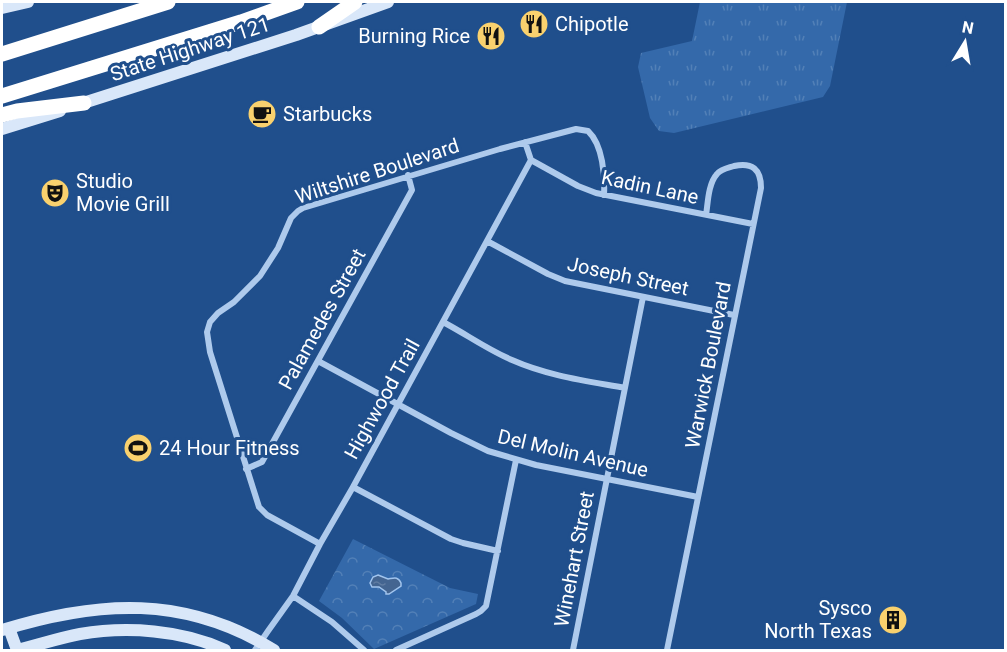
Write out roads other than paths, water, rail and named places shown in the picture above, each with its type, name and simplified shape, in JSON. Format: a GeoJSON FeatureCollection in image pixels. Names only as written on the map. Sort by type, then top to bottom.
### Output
{"type":"FeatureCollection","features":[{"type":"Feature","properties":{"kind":"highway"},"geometry":{"type":"LineString","coordinates":[[2,54],[168,2]]}},
{"type":"Feature","properties":{"kind":"highway"},"geometry":{"type":"LineString","coordinates":[[2,96],[241,22],[297,2]]}},
{"type":"Feature","properties":{"kind":"highway"},"geometry":{"type":"LineString","coordinates":[[319,27],[355,2]]}},
{"type":"Feature","properties":{"kind":"highway"},"geometry":{"type":"LineString","coordinates":[[2,116],[17,111],[84,103]]}},
{"type":"Feature","properties":{"kind":"main road"},"geometry":{"type":"LineString","coordinates":[[2,8],[28,2]]}},
{"type":"Feature","properties":{"kind":"main road","name":"State Highway 121"},"geometry":{"type":"LineString","coordinates":[[2,129],[319,27],[388,2]]}},
{"type":"Feature","properties":{"kind":"main road"},"geometry":{"type":"LineString","coordinates":[[225,651],[176,635],[121,631],[71,636],[17,650],[5,629],[70,612],[110,607],[140,607],[182,613],[209,620],[241,632],[258,646],[274,651]]}},
{"type":"Feature","properties":{"kind":"street","name":"Wiltshire Boulevard"},"geometry":{"type":"LineString","coordinates":[[320,544],[262,511],[258,504],[208,345],[207,332],[210,321],[260,276],[278,248],[291,218],[298,211],[408,176],[573,129],[589,132],[595,141],[605,176],[604,195]]}},
{"type":"Feature","properties":{"kind":"street"},"geometry":{"type":"LineString","coordinates":[[525,142],[531,160]]}},
{"type":"Feature","properties":{"kind":"street","name":"Kadin Lane"},"geometry":{"type":"LineString","coordinates":[[531,160],[589,191],[753,224]]}},
{"type":"Feature","properties":{"kind":"street","name":"Highwood Trail"},"geometry":{"type":"LineString","coordinates":[[258,646],[293,596],[531,160]]}},
{"type":"Feature","properties":{"kind":"street","name":"Warwick Boulevard"},"geometry":{"type":"LineString","coordinates":[[667,651],[761,181],[756,171],[749,166],[742,165],[719,172],[710,194],[706,215]]}},
{"type":"Feature","properties":{"kind":"street","name":"Palamedes Street"},"geometry":{"type":"LineString","coordinates":[[246,469],[262,462],[318,361],[412,190],[408,176]]}},
{"type":"Feature","properties":{"kind":"street","name":"Joseph Street"},"geometry":{"type":"LineString","coordinates":[[487,241],[565,281],[734,315]]}},
{"type":"Feature","properties":{"kind":"street","name":"Winehart Street"},"geometry":{"type":"LineString","coordinates":[[573,651],[643,297]]}},
{"type":"Feature","properties":{"kind":"street"},"geometry":{"type":"LineString","coordinates":[[443,322],[520,363],[555,374],[625,388]]}},
{"type":"Feature","properties":{"kind":"street","name":"Del Molin Avenue"},"geometry":{"type":"LineString","coordinates":[[318,361],[474,445],[516,460],[698,497]]}},
{"type":"Feature","properties":{"kind":"street"},"geometry":{"type":"LineString","coordinates":[[396,651],[481,611],[487,601],[516,460]]}},
{"type":"Feature","properties":{"kind":"street"},"geometry":{"type":"LineString","coordinates":[[353,487],[451,539],[498,551]]}},
{"type":"Feature","properties":{"kind":"street"},"geometry":{"type":"LineString","coordinates":[[293,596],[332,622],[364,651]]}},
{"type":"Feature","properties":{"kind":"water"},"geometry":{"type":"Polygon","coordinates":[[[378,575],[388,579],[397,578],[401,586],[386,594],[379,587],[372,587],[370,583],[373,577],[378,575]]]}},
{"type":"Feature","properties":{"kind":"place","name":"Chipotle"},"geometry":{"type":"Point","coordinates":[534,24]}},
{"type":"Feature","properties":{"kind":"place","name":"Burning Rice"},"geometry":{"type":"Point","coordinates":[491,36]}},
{"type":"Feature","properties":{"kind":"place","name":"Starbucks"},"geometry":{"type":"Point","coordinates":[262,114]}},
{"type":"Feature","properties":{"kind":"place","name":"Studio Movie Grill"},"geometry":{"type":"Point","coordinates":[55,193]}},
{"type":"Feature","properties":{"kind":"place","name":"24 Hour Fitness"},"geometry":{"type":"Point","coordinates":[138,448]}},
{"type":"Feature","properties":{"kind":"place","name":"Sysco North Texas"},"geometry":{"type":"Point","coordinates":[893,620]}}]}
